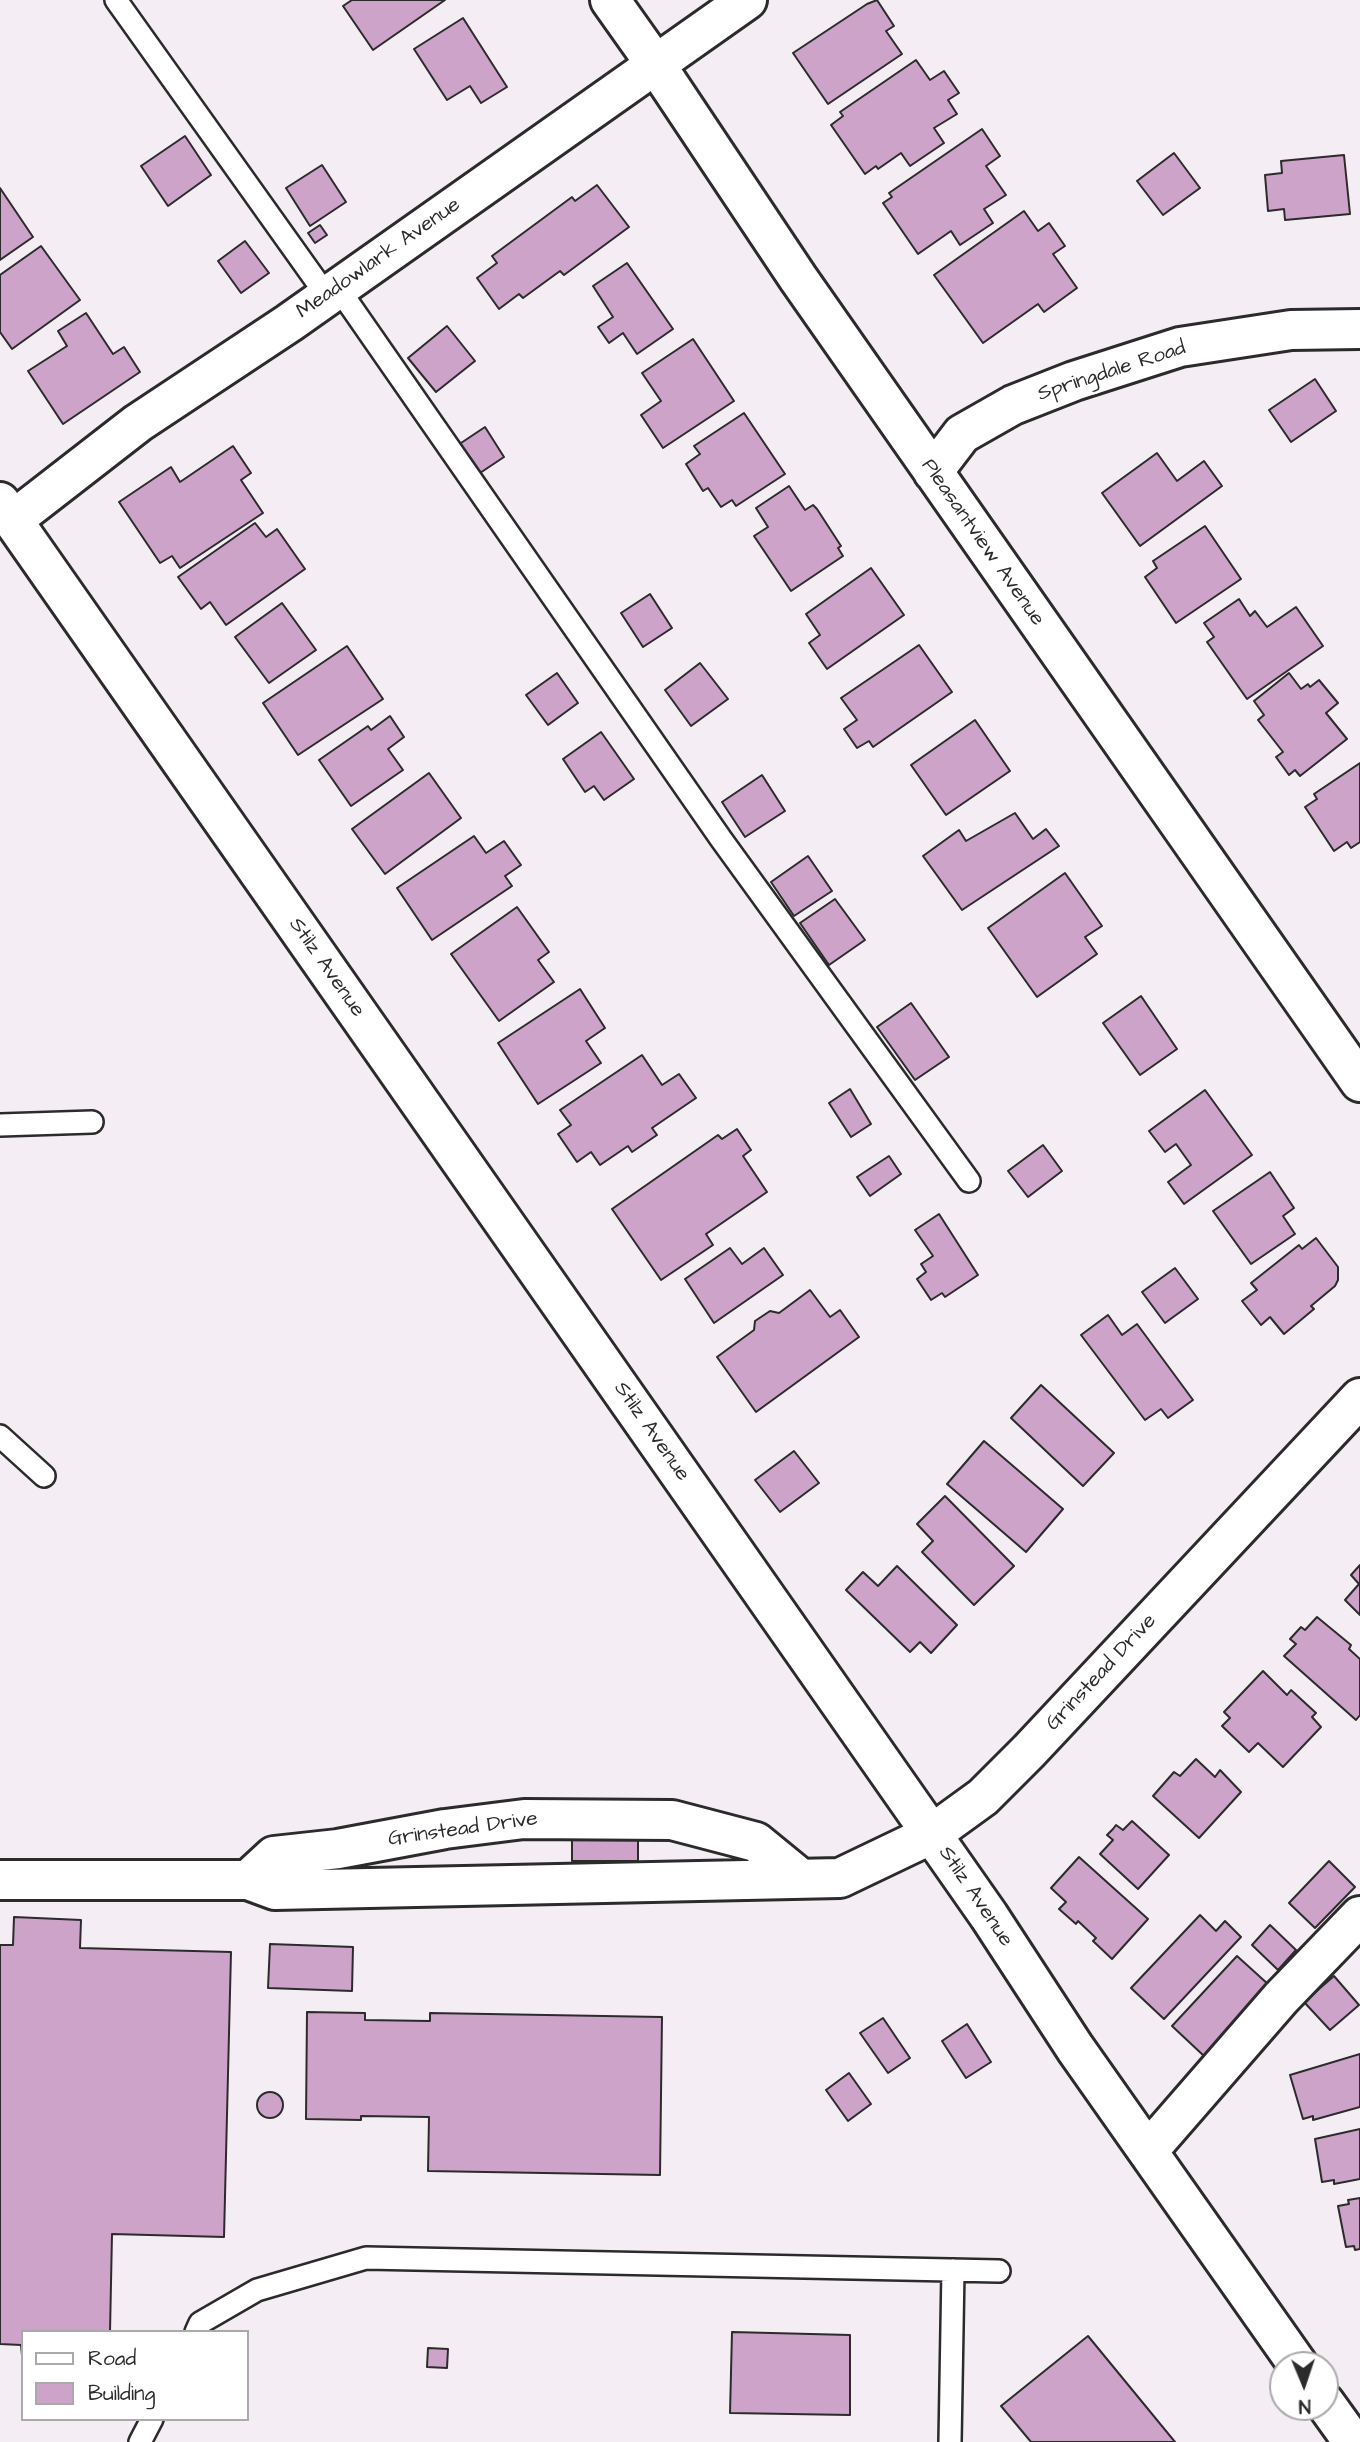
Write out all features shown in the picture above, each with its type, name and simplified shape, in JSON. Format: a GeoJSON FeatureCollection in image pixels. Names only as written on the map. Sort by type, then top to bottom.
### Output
{"type":"FeatureCollection","features":[{"type":"Feature","properties":{"kind":"street","name":"Pleasantview Avenue"},"geometry":{"type":"LineString","coordinates":[[610,0],[798,278],[1360,1082]]}},
{"type":"Feature","properties":{"kind":"street","name":"Meadowlark Avenue"},"geometry":{"type":"LineString","coordinates":[[6,511],[332,292],[747,0]]}},
{"type":"Feature","properties":{"kind":"street","name":"Springdale Road"},"geometry":{"type":"LineString","coordinates":[[933,472],[961,434],[1013,405],[1074,381],[1180,347],[1291,330],[1360,329]]}},
{"type":"Feature","properties":{"kind":"street","name":"Stilz Avenue"},"geometry":{"type":"LineString","coordinates":[[6,511],[932,1834],[1075,2048],[1288,2351]]}},
{"type":"Feature","properties":{"kind":"street","name":"Grinstead Drive"},"geometry":{"type":"LineString","coordinates":[[0,1880],[248,1880],[275,1890],[285,1890],[841,1878],[932,1834],[983,1797],[1360,1398]]}},
{"type":"Feature","properties":{"kind":"street","name":"Grinstead Drive"},"geometry":{"type":"LineString","coordinates":[[248,1880],[274,1856],[338,1849],[445,1829],[524,1819],[672,1820],[756,1842],[800,1878]]}},
{"type":"Feature","properties":{"kind":"street"},"geometry":{"type":"LineString","coordinates":[[1148,2151],[1281,1998],[1360,1916]]}},
{"type":"Feature","properties":{"kind":"street"},"geometry":{"type":"LineString","coordinates":[[1338,2421],[1353,2442]]}},
{"type":"Feature","properties":{"kind":"lane"},"geometry":{"type":"LineString","coordinates":[[116,0],[332,292],[721,839],[969,1181]]}},
{"type":"Feature","properties":{"kind":"lane"},"geometry":{"type":"LineString","coordinates":[[0,1125],[92,1122]]}},
{"type":"Feature","properties":{"kind":"lane"},"geometry":{"type":"LineString","coordinates":[[0,1436],[44,1476]]}},
{"type":"Feature","properties":{"kind":"lane"},"geometry":{"type":"LineString","coordinates":[[196,2330],[200,2323],[257,2290],[366,2258],[999,2271]]}},
{"type":"Feature","properties":{"kind":"lane"},"geometry":{"type":"LineString","coordinates":[[950,2442],[953,2270]]}},
{"type":"Feature","properties":{"kind":"lane"},"geometry":{"type":"LineString","coordinates":[[140,2442],[151,2421]]}},
{"type":"Feature","properties":{"kind":"building"},"geometry":{"type":"Polygon","coordinates":[[[352,0],[445,0],[373,50],[343,6],[352,0]]]}},
{"type":"Feature","properties":{"kind":"building"},"geometry":{"type":"Polygon","coordinates":[[[877,0],[894,26],[886,31],[902,54],[828,104],[793,53],[877,0]]]}},
{"type":"Feature","properties":{"kind":"building"},"geometry":{"type":"Polygon","coordinates":[[[463,18],[507,87],[481,103],[470,86],[447,100],[414,49],[463,18]]]}},
{"type":"Feature","properties":{"kind":"building"},"geometry":{"type":"Polygon","coordinates":[[[916,60],[930,80],[944,71],[959,93],[948,100],[957,114],[934,128],[944,143],[910,166],[901,153],[878,169],[876,166],[865,174],[831,125],[843,116],[840,112],[916,60]]]}},
{"type":"Feature","properties":{"kind":"building"},"geometry":{"type":"Polygon","coordinates":[[[982,129],[1000,156],[986,166],[1006,195],[984,209],[993,223],[960,245],[951,231],[918,254],[883,203],[892,197],[889,193],[982,129]]]}},
{"type":"Feature","properties":{"kind":"building"},"geometry":{"type":"Polygon","coordinates":[[[185,136],[211,175],[168,206],[141,166],[185,136]]]}},
{"type":"Feature","properties":{"kind":"building"},"geometry":{"type":"Polygon","coordinates":[[[1174,153],[1200,188],[1163,215],[1137,181],[1174,153]]]}},
{"type":"Feature","properties":{"kind":"building"},"geometry":{"type":"Polygon","coordinates":[[[1344,155],[1350,214],[1285,220],[1284,209],[1268,211],[1265,175],[1282,173],[1281,161],[1344,155]]]}},
{"type":"Feature","properties":{"kind":"building"},"geometry":{"type":"Polygon","coordinates":[[[322,165],[346,202],[310,226],[286,188],[322,165]]]}},
{"type":"Feature","properties":{"kind":"building"},"geometry":{"type":"Polygon","coordinates":[[[597,185],[629,227],[564,275],[560,271],[523,298],[519,294],[499,309],[477,278],[497,263],[492,256],[572,197],[575,201],[597,185]]]}},
{"type":"Feature","properties":{"kind":"building"},"geometry":{"type":"Polygon","coordinates":[[[0,188],[33,237],[0,260],[0,188]]]}},
{"type":"Feature","properties":{"kind":"building"},"geometry":{"type":"Polygon","coordinates":[[[1024,211],[1038,231],[1049,223],[1065,246],[1053,254],[1077,288],[1044,312],[1038,304],[983,343],[934,275],[1024,211]]]}},
{"type":"Feature","properties":{"kind":"building"},"geometry":{"type":"Polygon","coordinates":[[[320,225],[327,235],[315,243],[308,233],[320,225]]]}},
{"type":"Feature","properties":{"kind":"building"},"geometry":{"type":"Polygon","coordinates":[[[245,241],[269,273],[241,293],[218,261],[245,241]]]}},
{"type":"Feature","properties":{"kind":"building"},"geometry":{"type":"Polygon","coordinates":[[[41,246],[80,300],[12,349],[0,332],[0,275],[41,246]]]}},
{"type":"Feature","properties":{"kind":"building"},"geometry":{"type":"Polygon","coordinates":[[[627,263],[673,329],[637,354],[623,333],[609,343],[598,327],[613,317],[593,286],[627,263]]]}},
{"type":"Feature","properties":{"kind":"building"},"geometry":{"type":"Polygon","coordinates":[[[86,313],[113,354],[124,347],[140,372],[63,424],[28,371],[67,346],[58,331],[86,313]]]}},
{"type":"Feature","properties":{"kind":"building"},"geometry":{"type":"Polygon","coordinates":[[[447,326],[475,361],[436,392],[408,358],[447,326]]]}},
{"type":"Feature","properties":{"kind":"building"},"geometry":{"type":"Polygon","coordinates":[[[693,339],[734,401],[663,448],[641,415],[661,401],[642,373],[693,339]]]}},
{"type":"Feature","properties":{"kind":"building"},"geometry":{"type":"Polygon","coordinates":[[[1315,379],[1336,411],[1291,442],[1269,410],[1315,379]]]}},
{"type":"Feature","properties":{"kind":"building"},"geometry":{"type":"Polygon","coordinates":[[[744,413],[785,474],[736,506],[732,500],[721,507],[708,488],[703,491],[686,464],[700,454],[694,446],[744,413]]]}},
{"type":"Feature","properties":{"kind":"building"},"geometry":{"type":"Polygon","coordinates":[[[485,427],[504,457],[474,477],[455,447],[485,427]]]}},
{"type":"Feature","properties":{"kind":"building"},"geometry":{"type":"Polygon","coordinates":[[[233,446],[251,473],[241,480],[263,513],[180,568],[172,556],[160,563],[119,502],[171,467],[180,482],[233,446]]]}},
{"type":"Feature","properties":{"kind":"building"},"geometry":{"type":"Polygon","coordinates":[[[1157,453],[1177,481],[1204,461],[1222,486],[1140,546],[1102,493],[1157,453]]]}},
{"type":"Feature","properties":{"kind":"building"},"geometry":{"type":"Polygon","coordinates":[[[789,486],[805,510],[813,505],[817,509],[841,546],[838,548],[843,556],[791,591],[754,536],[768,527],[756,508],[789,486]]]}},
{"type":"Feature","properties":{"kind":"building"},"geometry":{"type":"Polygon","coordinates":[[[255,523],[266,537],[277,529],[305,569],[226,625],[210,602],[201,609],[178,577],[255,523]]]}},
{"type":"Feature","properties":{"kind":"building"},"geometry":{"type":"Polygon","coordinates":[[[1205,526],[1241,579],[1176,623],[1145,577],[1157,568],[1153,561],[1205,526]]]}},
{"type":"Feature","properties":{"kind":"building"},"geometry":{"type":"Polygon","coordinates":[[[871,568],[904,615],[827,669],[809,643],[820,635],[806,614],[871,568]]]}},
{"type":"Feature","properties":{"kind":"building"},"geometry":{"type":"Polygon","coordinates":[[[650,594],[672,628],[643,647],[621,613],[650,594]]]}},
{"type":"Feature","properties":{"kind":"building"},"geometry":{"type":"Polygon","coordinates":[[[1239,599],[1250,616],[1255,611],[1267,627],[1296,607],[1323,646],[1247,699],[1207,642],[1214,637],[1204,623],[1239,599]]]}},
{"type":"Feature","properties":{"kind":"building"},"geometry":{"type":"Polygon","coordinates":[[[282,603],[316,650],[269,683],[235,637],[282,603]]]}},
{"type":"Feature","properties":{"kind":"building"},"geometry":{"type":"Polygon","coordinates":[[[919,645],[952,692],[873,747],[869,741],[857,748],[844,729],[857,720],[841,698],[919,645]]]}},
{"type":"Feature","properties":{"kind":"building"},"geometry":{"type":"Polygon","coordinates":[[[347,646],[383,699],[298,755],[263,703],[347,646]]]}},
{"type":"Feature","properties":{"kind":"building"},"geometry":{"type":"Polygon","coordinates":[[[700,663],[728,699],[691,726],[665,690],[700,663]]]}},
{"type":"Feature","properties":{"kind":"building"},"geometry":{"type":"Polygon","coordinates":[[[557,673],[578,703],[548,725],[526,695],[557,673]]]}},
{"type":"Feature","properties":{"kind":"building"},"geometry":{"type":"Polygon","coordinates":[[[1289,673],[1301,689],[1308,684],[1310,687],[1319,680],[1338,703],[1326,713],[1347,739],[1300,776],[1295,770],[1289,775],[1276,757],[1283,752],[1258,720],[1264,715],[1254,701],[1289,673]]]}},
{"type":"Feature","properties":{"kind":"building"},"geometry":{"type":"Polygon","coordinates":[[[390,716],[404,737],[388,749],[403,770],[351,806],[319,760],[368,726],[371,730],[390,716]]]}},
{"type":"Feature","properties":{"kind":"building"},"geometry":{"type":"Polygon","coordinates":[[[975,720],[1010,771],[946,815],[911,765],[975,720]]]}},
{"type":"Feature","properties":{"kind":"building"},"geometry":{"type":"Polygon","coordinates":[[[601,732],[634,779],[604,800],[594,786],[585,792],[563,759],[601,732]]]}},
{"type":"Feature","properties":{"kind":"building"},"geometry":{"type":"Polygon","coordinates":[[[1360,763],[1360,842],[1351,848],[1347,842],[1334,851],[1305,807],[1317,799],[1314,794],[1360,763]]]}},
{"type":"Feature","properties":{"kind":"building"},"geometry":{"type":"Polygon","coordinates":[[[429,773],[461,818],[385,874],[352,829],[429,773]]]}},
{"type":"Feature","properties":{"kind":"building"},"geometry":{"type":"Polygon","coordinates":[[[762,775],[785,811],[745,837],[722,802],[762,775]]]}},
{"type":"Feature","properties":{"kind":"building"},"geometry":{"type":"Polygon","coordinates":[[[1015,813],[1033,839],[1046,829],[1059,846],[962,910],[923,856],[959,830],[966,841],[1015,813]]]}},
{"type":"Feature","properties":{"kind":"building"},"geometry":{"type":"Polygon","coordinates":[[[474,836],[486,853],[504,841],[521,865],[505,876],[512,886],[432,940],[397,888],[474,836]]]}},
{"type":"Feature","properties":{"kind":"building"},"geometry":{"type":"Polygon","coordinates":[[[808,856],[832,891],[794,916],[771,882],[808,856]]]}},
{"type":"Feature","properties":{"kind":"building"},"geometry":{"type":"Polygon","coordinates":[[[1065,873],[1102,926],[1085,937],[1097,954],[1037,997],[988,928],[1065,873]]]}},
{"type":"Feature","properties":{"kind":"building"},"geometry":{"type":"Polygon","coordinates":[[[835,899],[865,940],[829,965],[800,923],[835,899]]]}},
{"type":"Feature","properties":{"kind":"building"},"geometry":{"type":"Polygon","coordinates":[[[517,907],[549,952],[538,960],[554,982],[499,1021],[451,954],[517,907]]]}},
{"type":"Feature","properties":{"kind":"building"},"geometry":{"type":"Polygon","coordinates":[[[580,989],[605,1028],[586,1041],[601,1063],[538,1104],[498,1043],[580,989]]]}},
{"type":"Feature","properties":{"kind":"building"},"geometry":{"type":"Polygon","coordinates":[[[1141,996],[1177,1049],[1140,1075],[1103,1023],[1141,996]]]}},
{"type":"Feature","properties":{"kind":"building"},"geometry":{"type":"Polygon","coordinates":[[[911,1003],[949,1057],[915,1080],[877,1027],[911,1003]]]}},
{"type":"Feature","properties":{"kind":"building"},"geometry":{"type":"Polygon","coordinates":[[[642,1055],[662,1085],[679,1074],[696,1098],[652,1128],[657,1135],[632,1152],[628,1146],[600,1165],[591,1152],[577,1162],[558,1134],[571,1125],[560,1110],[642,1055]]]}},
{"type":"Feature","properties":{"kind":"building"},"geometry":{"type":"Polygon","coordinates":[[[850,1089],[871,1124],[851,1137],[829,1103],[850,1089]]]}},
{"type":"Feature","properties":{"kind":"building"},"geometry":{"type":"Polygon","coordinates":[[[1205,1090],[1252,1155],[1184,1204],[1168,1182],[1191,1165],[1176,1144],[1165,1152],[1149,1131],[1205,1090]]]}},
{"type":"Feature","properties":{"kind":"building"},"geometry":{"type":"Polygon","coordinates":[[[737,1129],[751,1150],[743,1156],[767,1192],[706,1234],[713,1245],[661,1280],[612,1209],[718,1135],[722,1139],[737,1129]]]}},
{"type":"Feature","properties":{"kind":"building"},"geometry":{"type":"Polygon","coordinates":[[[1043,1145],[1062,1171],[1028,1197],[1008,1171],[1043,1145]]]}},
{"type":"Feature","properties":{"kind":"building"},"geometry":{"type":"Polygon","coordinates":[[[889,1156],[901,1174],[870,1196],[857,1177],[889,1156]]]}},
{"type":"Feature","properties":{"kind":"building"},"geometry":{"type":"Polygon","coordinates":[[[1270,1172],[1294,1208],[1283,1216],[1295,1234],[1251,1264],[1213,1211],[1270,1172]]]}},
{"type":"Feature","properties":{"kind":"building"},"geometry":{"type":"Polygon","coordinates":[[[939,1214],[978,1275],[945,1297],[942,1293],[931,1300],[917,1279],[926,1272],[921,1264],[933,1256],[915,1230],[939,1214]]]}},
{"type":"Feature","properties":{"kind":"building"},"geometry":{"type":"Polygon","coordinates":[[[1316,1238],[1338,1267],[1335,1286],[1311,1306],[1314,1309],[1284,1334],[1270,1317],[1261,1325],[1242,1301],[1257,1290],[1251,1283],[1299,1245],[1302,1249],[1316,1238]]]}},
{"type":"Feature","properties":{"kind":"building"},"geometry":{"type":"Polygon","coordinates":[[[730,1248],[742,1264],[764,1248],[783,1275],[714,1323],[685,1279],[730,1248]]]}},
{"type":"Feature","properties":{"kind":"building"},"geometry":{"type":"Polygon","coordinates":[[[1175,1268],[1198,1299],[1165,1323],[1142,1292],[1175,1268]]]}},
{"type":"Feature","properties":{"kind":"building"},"geometry":{"type":"Polygon","coordinates":[[[810,1290],[830,1317],[840,1310],[859,1337],[756,1412],[717,1357],[754,1330],[755,1321],[770,1311],[779,1313],[810,1290]]]}},
{"type":"Feature","properties":{"kind":"building"},"geometry":{"type":"Polygon","coordinates":[[[1108,1315],[1122,1335],[1137,1324],[1193,1400],[1168,1418],[1161,1409],[1145,1420],[1081,1335],[1108,1315]]]}},
{"type":"Feature","properties":{"kind":"building"},"geometry":{"type":"Polygon","coordinates":[[[1041,1385],[1114,1453],[1083,1486],[1011,1418],[1041,1385]]]}},
{"type":"Feature","properties":{"kind":"building"},"geometry":{"type":"Polygon","coordinates":[[[984,1441],[1063,1509],[1026,1552],[947,1484],[984,1441]]]}},
{"type":"Feature","properties":{"kind":"building"},"geometry":{"type":"Polygon","coordinates":[[[794,1451],[819,1483],[780,1512],[755,1480],[794,1451]]]}},
{"type":"Feature","properties":{"kind":"building"},"geometry":{"type":"Polygon","coordinates":[[[945,1496],[1014,1566],[974,1605],[922,1552],[933,1541],[917,1524],[945,1496]]]}},
{"type":"Feature","properties":{"kind":"building"},"geometry":{"type":"Polygon","coordinates":[[[1360,1565],[1360,1615],[1345,1600],[1359,1584],[1351,1575],[1360,1565]]]}},
{"type":"Feature","properties":{"kind":"building"},"geometry":{"type":"Polygon","coordinates":[[[897,1566],[957,1625],[931,1653],[920,1642],[910,1652],[846,1590],[863,1572],[878,1586],[897,1566]]]}},
{"type":"Feature","properties":{"kind":"building"},"geometry":{"type":"Polygon","coordinates":[[[1317,1617],[1351,1645],[1349,1649],[1360,1659],[1360,1715],[1356,1720],[1284,1656],[1296,1644],[1290,1639],[1301,1627],[1305,1630],[1317,1617]]]}},
{"type":"Feature","properties":{"kind":"building"},"geometry":{"type":"Polygon","coordinates":[[[1263,1671],[1287,1695],[1291,1690],[1316,1713],[1312,1717],[1321,1727],[1283,1767],[1258,1743],[1249,1752],[1222,1726],[1230,1718],[1224,1712],[1263,1671]]]}},
{"type":"Feature","properties":{"kind":"building"},"geometry":{"type":"Polygon","coordinates":[[[1196,1759],[1215,1777],[1220,1770],[1241,1792],[1199,1838],[1153,1796],[1174,1772],[1180,1776],[1196,1759]]]}},
{"type":"Feature","properties":{"kind":"building"},"geometry":{"type":"Polygon","coordinates":[[[1132,1821],[1169,1855],[1138,1889],[1100,1854],[1113,1840],[1107,1835],[1116,1825],[1123,1830],[1132,1821]]]}},
{"type":"Feature","properties":{"kind":"building"},"geometry":{"type":"Polygon","coordinates":[[[572,1835],[638,1835],[638,1861],[572,1861],[572,1835]]]}},
{"type":"Feature","properties":{"kind":"building"},"geometry":{"type":"Polygon","coordinates":[[[1079,1857],[1148,1919],[1112,1959],[1093,1941],[1096,1938],[1078,1921],[1076,1924],[1059,1909],[1066,1902],[1051,1888],[1079,1857]]]}},
{"type":"Feature","properties":{"kind":"building"},"geometry":{"type":"Polygon","coordinates":[[[1329,1861],[1355,1887],[1315,1928],[1289,1903],[1329,1861]]]}},
{"type":"Feature","properties":{"kind":"building"},"geometry":{"type":"Polygon","coordinates":[[[1200,1915],[1216,1931],[1225,1921],[1241,1937],[1164,2019],[1131,1988],[1200,1915]]]}},
{"type":"Feature","properties":{"kind":"building"},"geometry":{"type":"Polygon","coordinates":[[[14,1917],[81,1920],[80,1948],[231,1952],[224,2237],[112,2234],[110,2330],[21,2330],[21,2345],[0,2344],[0,1945],[13,1945],[14,1917]]]}},
{"type":"Feature","properties":{"kind":"building"},"geometry":{"type":"Polygon","coordinates":[[[1270,1925],[1296,1950],[1278,1970],[1252,1945],[1270,1925]]]}},
{"type":"Feature","properties":{"kind":"building"},"geometry":{"type":"Polygon","coordinates":[[[270,1944],[353,1947],[352,1991],[268,1988],[270,1944]]]}},
{"type":"Feature","properties":{"kind":"building"},"geometry":{"type":"Polygon","coordinates":[[[1237,1956],[1269,1985],[1204,2056],[1172,2026],[1237,1956]]]}},
{"type":"Feature","properties":{"kind":"building"},"geometry":{"type":"Polygon","coordinates":[[[1334,1976],[1359,2005],[1330,2030],[1304,2002],[1334,1976]]]}},
{"type":"Feature","properties":{"kind":"building"},"geometry":{"type":"Polygon","coordinates":[[[307,2012],[365,2013],[365,2020],[430,2021],[430,2013],[662,2017],[660,2175],[428,2171],[429,2117],[361,2116],[361,2120],[306,2119],[307,2012]]]}},
{"type":"Feature","properties":{"kind":"building"},"geometry":{"type":"Polygon","coordinates":[[[883,2018],[910,2058],[888,2073],[860,2033],[883,2018]]]}},
{"type":"Feature","properties":{"kind":"building"},"geometry":{"type":"Polygon","coordinates":[[[967,2024],[991,2062],[966,2078],[942,2041],[967,2024]]]}},
{"type":"Feature","properties":{"kind":"building"},"geometry":{"type":"Polygon","coordinates":[[[1360,2054],[1360,2107],[1313,2120],[1313,2116],[1303,2119],[1290,2075],[1360,2054]]]}},
{"type":"Feature","properties":{"kind":"building"},"geometry":{"type":"Polygon","coordinates":[[[849,2073],[871,2104],[848,2121],[826,2090],[849,2073]]]}},
{"type":"Feature","properties":{"kind":"building"},"geometry":{"type":"Polygon","coordinates":[[[270,2092],[279,2096],[283,2105],[279,2114],[270,2118],[261,2114],[257,2105],[261,2096],[270,2092]]]}},
{"type":"Feature","properties":{"kind":"building"},"geometry":{"type":"Polygon","coordinates":[[[1360,2129],[1360,2179],[1334,2184],[1334,2180],[1322,2182],[1315,2139],[1360,2129]]]}},
{"type":"Feature","properties":{"kind":"building"},"geometry":{"type":"Polygon","coordinates":[[[1360,2198],[1360,2249],[1355,2250],[1354,2246],[1346,2247],[1338,2206],[1349,2204],[1348,2200],[1360,2198]]]}},
{"type":"Feature","properties":{"kind":"building"},"geometry":{"type":"Polygon","coordinates":[[[732,2332],[850,2335],[850,2415],[730,2413],[732,2332]]]}},
{"type":"Feature","properties":{"kind":"building"},"geometry":{"type":"Polygon","coordinates":[[[1088,2336],[1175,2442],[1031,2442],[1001,2406],[1088,2336]]]}},
{"type":"Feature","properties":{"kind":"building"},"geometry":{"type":"Polygon","coordinates":[[[428,2348],[448,2349],[447,2368],[427,2367],[428,2348]]]}}]}
